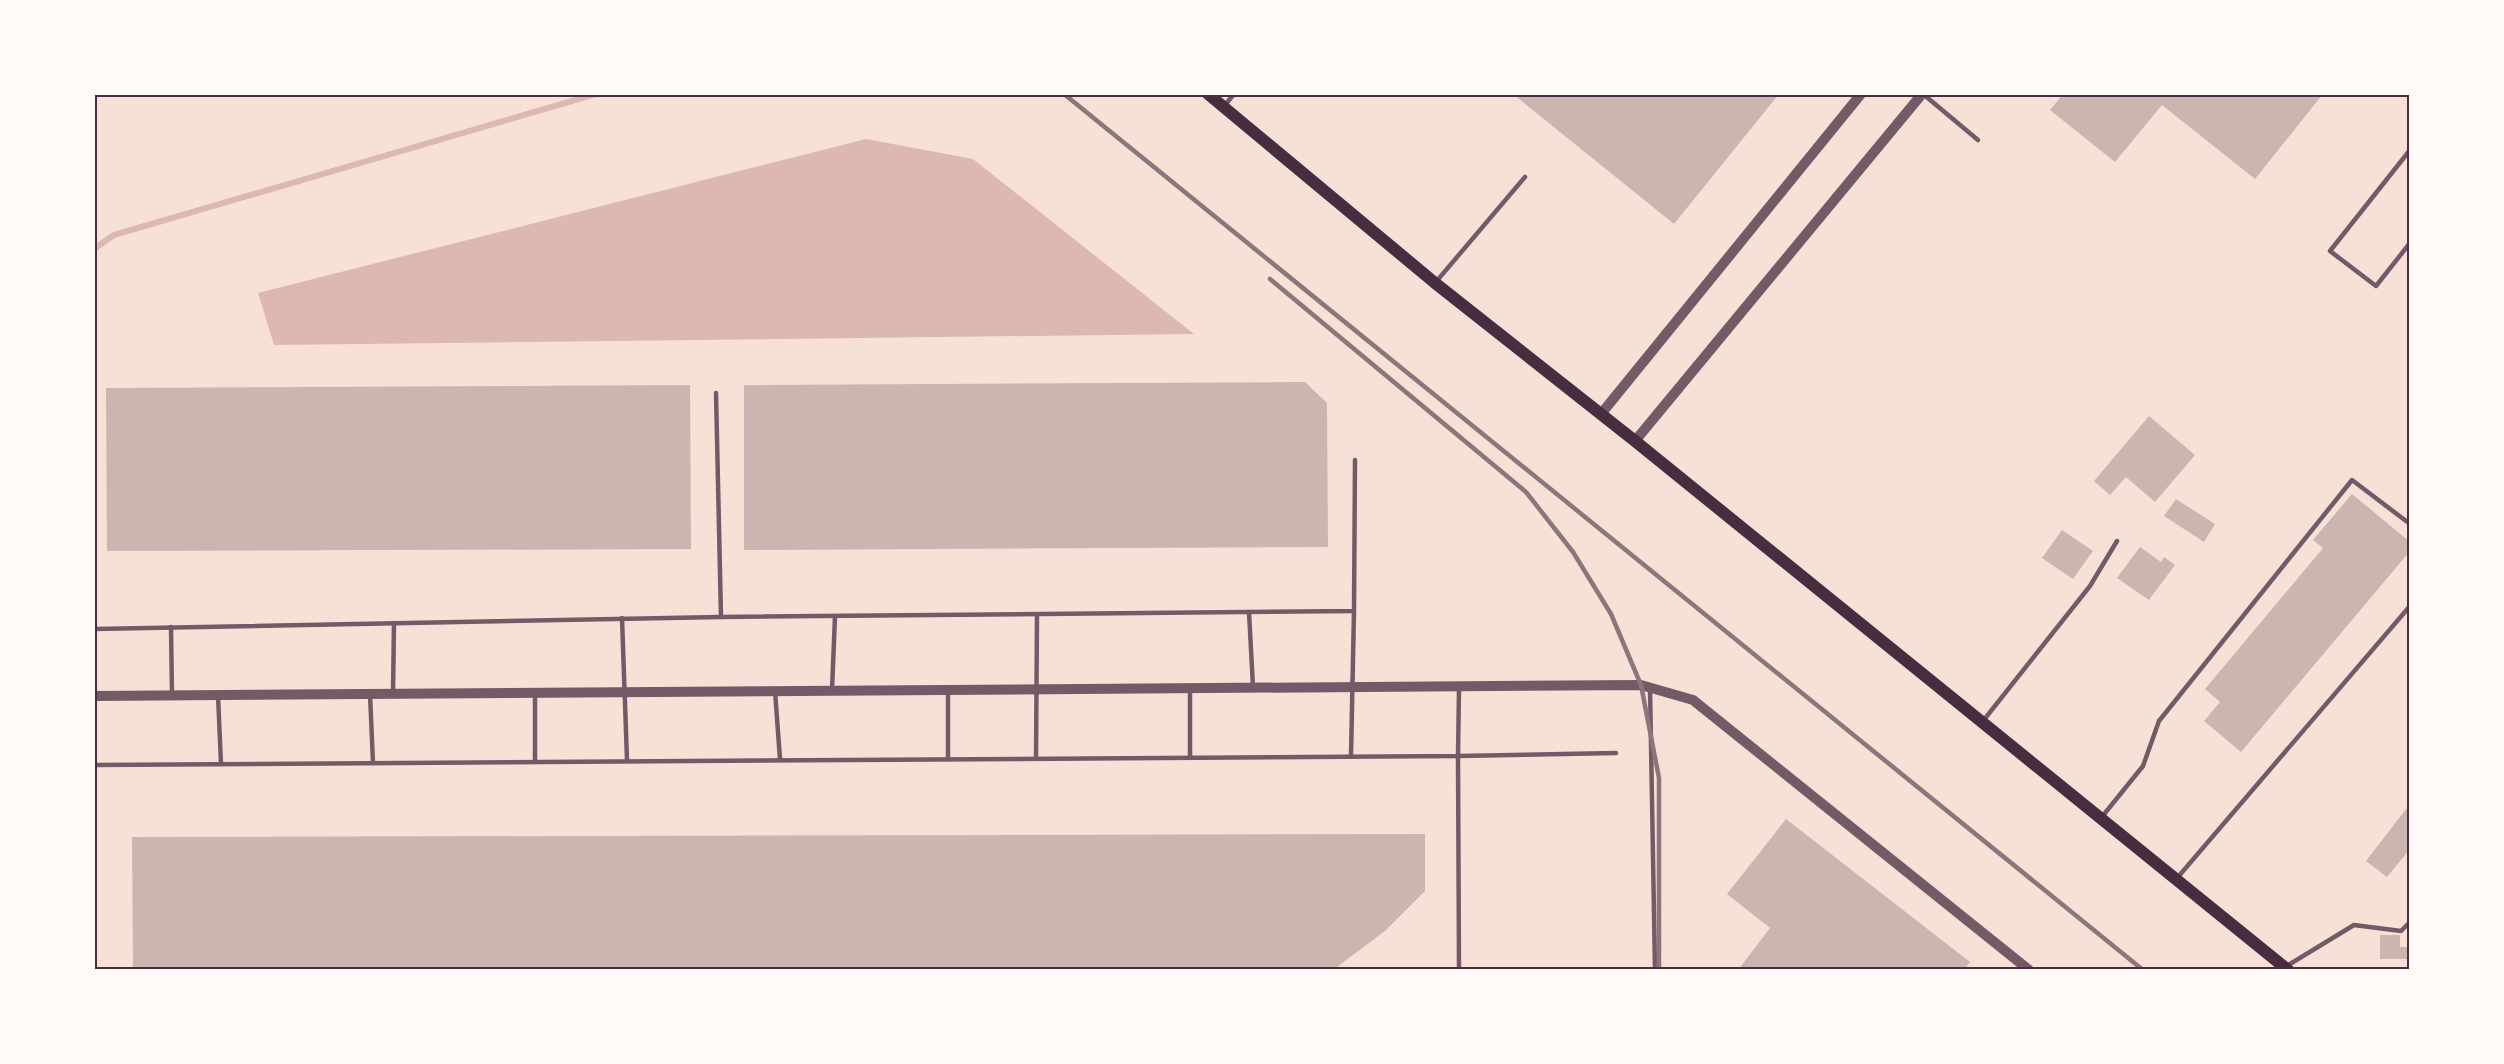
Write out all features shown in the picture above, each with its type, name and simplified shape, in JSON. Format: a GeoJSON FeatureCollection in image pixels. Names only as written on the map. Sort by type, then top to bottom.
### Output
{"type":"FeatureCollection","features":[{"type":"Feature","properties":{"kind":"main road"},"geometry":{"type":"LineString","coordinates":[[1208,94],[1435,283],[1635,441],[2287,968]]}},
{"type":"Feature","properties":{"kind":"street"},"geometry":{"type":"LineString","coordinates":[[1601,414],[1861,94]]}},
{"type":"Feature","properties":{"kind":"street"},"geometry":{"type":"LineString","coordinates":[[1635,441],[1922,94]]}},
{"type":"Feature","properties":{"kind":"street"},"geometry":{"type":"LineString","coordinates":[[94,696],[1641,685],[1693,700],[2023,968]]}},
{"type":"Feature","properties":{"kind":"lane"},"geometry":{"type":"LineString","coordinates":[[1223,107],[1234,94]]}},
{"type":"Feature","properties":{"kind":"lane"},"geometry":{"type":"LineString","coordinates":[[1922,94],[1978,140]]}},
{"type":"Feature","properties":{"kind":"lane"},"geometry":{"type":"LineString","coordinates":[[2409,150],[2330,250],[2376,286],[2409,243]]}},
{"type":"Feature","properties":{"kind":"lane"},"geometry":{"type":"LineString","coordinates":[[1435,283],[1525,177]]}},
{"type":"Feature","properties":{"kind":"lane"},"geometry":{"type":"LineString","coordinates":[[716,393],[721,617]]}},
{"type":"Feature","properties":{"kind":"lane"},"geometry":{"type":"LineString","coordinates":[[1351,756],[1354,686],[1355,460]]}},
{"type":"Feature","properties":{"kind":"lane"},"geometry":{"type":"LineString","coordinates":[[2101,818],[2143,766],[2159,721],[2352,480],[2409,524]]}},
{"type":"Feature","properties":{"kind":"lane"},"geometry":{"type":"LineString","coordinates":[[1982,722],[2090,586],[2117,541]]}},
{"type":"Feature","properties":{"kind":"lane"},"geometry":{"type":"LineString","coordinates":[[2176,879],[2409,606]]}},
{"type":"Feature","properties":{"kind":"lane"},"geometry":{"type":"LineString","coordinates":[[94,628],[622,618],[1354,611]]}},
{"type":"Feature","properties":{"kind":"lane"},"geometry":{"type":"LineString","coordinates":[[1249,612],[1253,687]]}},
{"type":"Feature","properties":{"kind":"lane"},"geometry":{"type":"LineString","coordinates":[[1036,758],[1037,614]]}},
{"type":"Feature","properties":{"kind":"lane"},"geometry":{"type":"LineString","coordinates":[[832,690],[835,616]]}},
{"type":"Feature","properties":{"kind":"lane"},"geometry":{"type":"LineString","coordinates":[[622,618],[627,760]]}},
{"type":"Feature","properties":{"kind":"lane"},"geometry":{"type":"LineString","coordinates":[[393,693],[394,623]]}},
{"type":"Feature","properties":{"kind":"lane"},"geometry":{"type":"LineString","coordinates":[[171,627],[172,695]]}},
{"type":"Feature","properties":{"kind":"lane"},"geometry":{"type":"LineString","coordinates":[[1460,685],[1458,756],[1460,969]]}},
{"type":"Feature","properties":{"kind":"lane"},"geometry":{"type":"LineString","coordinates":[[1190,687],[1190,757]]}},
{"type":"Feature","properties":{"kind":"lane"},"geometry":{"type":"LineString","coordinates":[[1650,687],[1655,969]]}},
{"type":"Feature","properties":{"kind":"lane"},"geometry":{"type":"LineString","coordinates":[[948,689],[948,758]]}},
{"type":"Feature","properties":{"kind":"lane"},"geometry":{"type":"LineString","coordinates":[[776,691],[780,759]]}},
{"type":"Feature","properties":{"kind":"lane"},"geometry":{"type":"LineString","coordinates":[[535,692],[535,760]]}},
{"type":"Feature","properties":{"kind":"lane"},"geometry":{"type":"LineString","coordinates":[[370,694],[373,763]]}},
{"type":"Feature","properties":{"kind":"lane"},"geometry":{"type":"LineString","coordinates":[[218,695],[221,764]]}},
{"type":"Feature","properties":{"kind":"lane"},"geometry":{"type":"LineString","coordinates":[[94,765],[1617,753]]}},
{"type":"Feature","properties":{"kind":"lane"},"geometry":{"type":"LineString","coordinates":[[2287,968],[2354,925],[2401,931],[2409,921]]}},
{"type":"Feature","properties":{"kind":"shaded area"},"geometry":{"type":"Polygon","coordinates":[[[866,139],[973,159],[1194,334],[274,345],[258,293],[866,139]]]}},
{"type":"Feature","properties":{"kind":"building"},"geometry":{"type":"Polygon","coordinates":[[[1513,94],[1779,94],[1674,224],[1513,94]]]}},
{"type":"Feature","properties":{"kind":"building"},"geometry":{"type":"Polygon","coordinates":[[[2063,94],[2323,94],[2255,179],[2162,105],[2115,162],[2050,110],[2063,94]]]}},
{"type":"Feature","properties":{"kind":"building"},"geometry":{"type":"Polygon","coordinates":[[[1305,382],[1327,403],[1328,547],[744,550],[744,385],[1305,382]]]}},
{"type":"Feature","properties":{"kind":"building"},"geometry":{"type":"Polygon","coordinates":[[[690,385],[691,549],[107,551],[106,388],[690,385]]]}},
{"type":"Feature","properties":{"kind":"building"},"geometry":{"type":"Polygon","coordinates":[[[2149,416],[2195,455],[2155,502],[2126,477],[2110,495],[2094,481],[2149,416]]]}},
{"type":"Feature","properties":{"kind":"building"},"geometry":{"type":"Polygon","coordinates":[[[2352,494],[2410,542],[2410,551],[2241,752],[2204,721],[2220,702],[2205,689],[2323,548],[2313,540],[2352,494]]]}},
{"type":"Feature","properties":{"kind":"building"},"geometry":{"type":"Polygon","coordinates":[[[2176,499],[2215,524],[2204,542],[2164,516],[2176,499]]]}},
{"type":"Feature","properties":{"kind":"building"},"geometry":{"type":"Polygon","coordinates":[[[2062,530],[2093,551],[2073,579],[2042,558],[2062,530]]]}},
{"type":"Feature","properties":{"kind":"building"},"geometry":{"type":"Polygon","coordinates":[[[2140,547],[2161,562],[2164,557],[2175,565],[2149,600],[2117,578],[2140,547]]]}},
{"type":"Feature","properties":{"kind":"building"},"geometry":{"type":"Polygon","coordinates":[[[2406,809],[2410,811],[2410,849],[2387,877],[2366,861],[2406,809]]]}},
{"type":"Feature","properties":{"kind":"building"},"geometry":{"type":"Polygon","coordinates":[[[1786,819],[1970,962],[1964,970],[1738,970],[1770,928],[1727,894],[1786,819]]]}},
{"type":"Feature","properties":{"kind":"building"},"geometry":{"type":"Polygon","coordinates":[[[1425,834],[1425,891],[1385,931],[1333,970],[133,970],[132,837],[1425,834]]]}},
{"type":"Feature","properties":{"kind":"building"},"geometry":{"type":"Polygon","coordinates":[[[2380,935],[2400,935],[2400,947],[2410,947],[2410,959],[2380,959],[2380,935]]]}},
{"type":"Feature","properties":{"kind":"waterway"},"geometry":{"type":"LineString","coordinates":[[94,249],[114,235],[596,94]]}},
{"type":"Feature","properties":{"kind":"railway"},"geometry":{"type":"LineString","coordinates":[[1064,94],[2143,970]]}},
{"type":"Feature","properties":{"kind":"railway"},"geometry":{"type":"LineString","coordinates":[[1270,279],[1526,492],[1573,552],[1611,614],[1641,685],[1659,778],[1659,970]]}}]}
